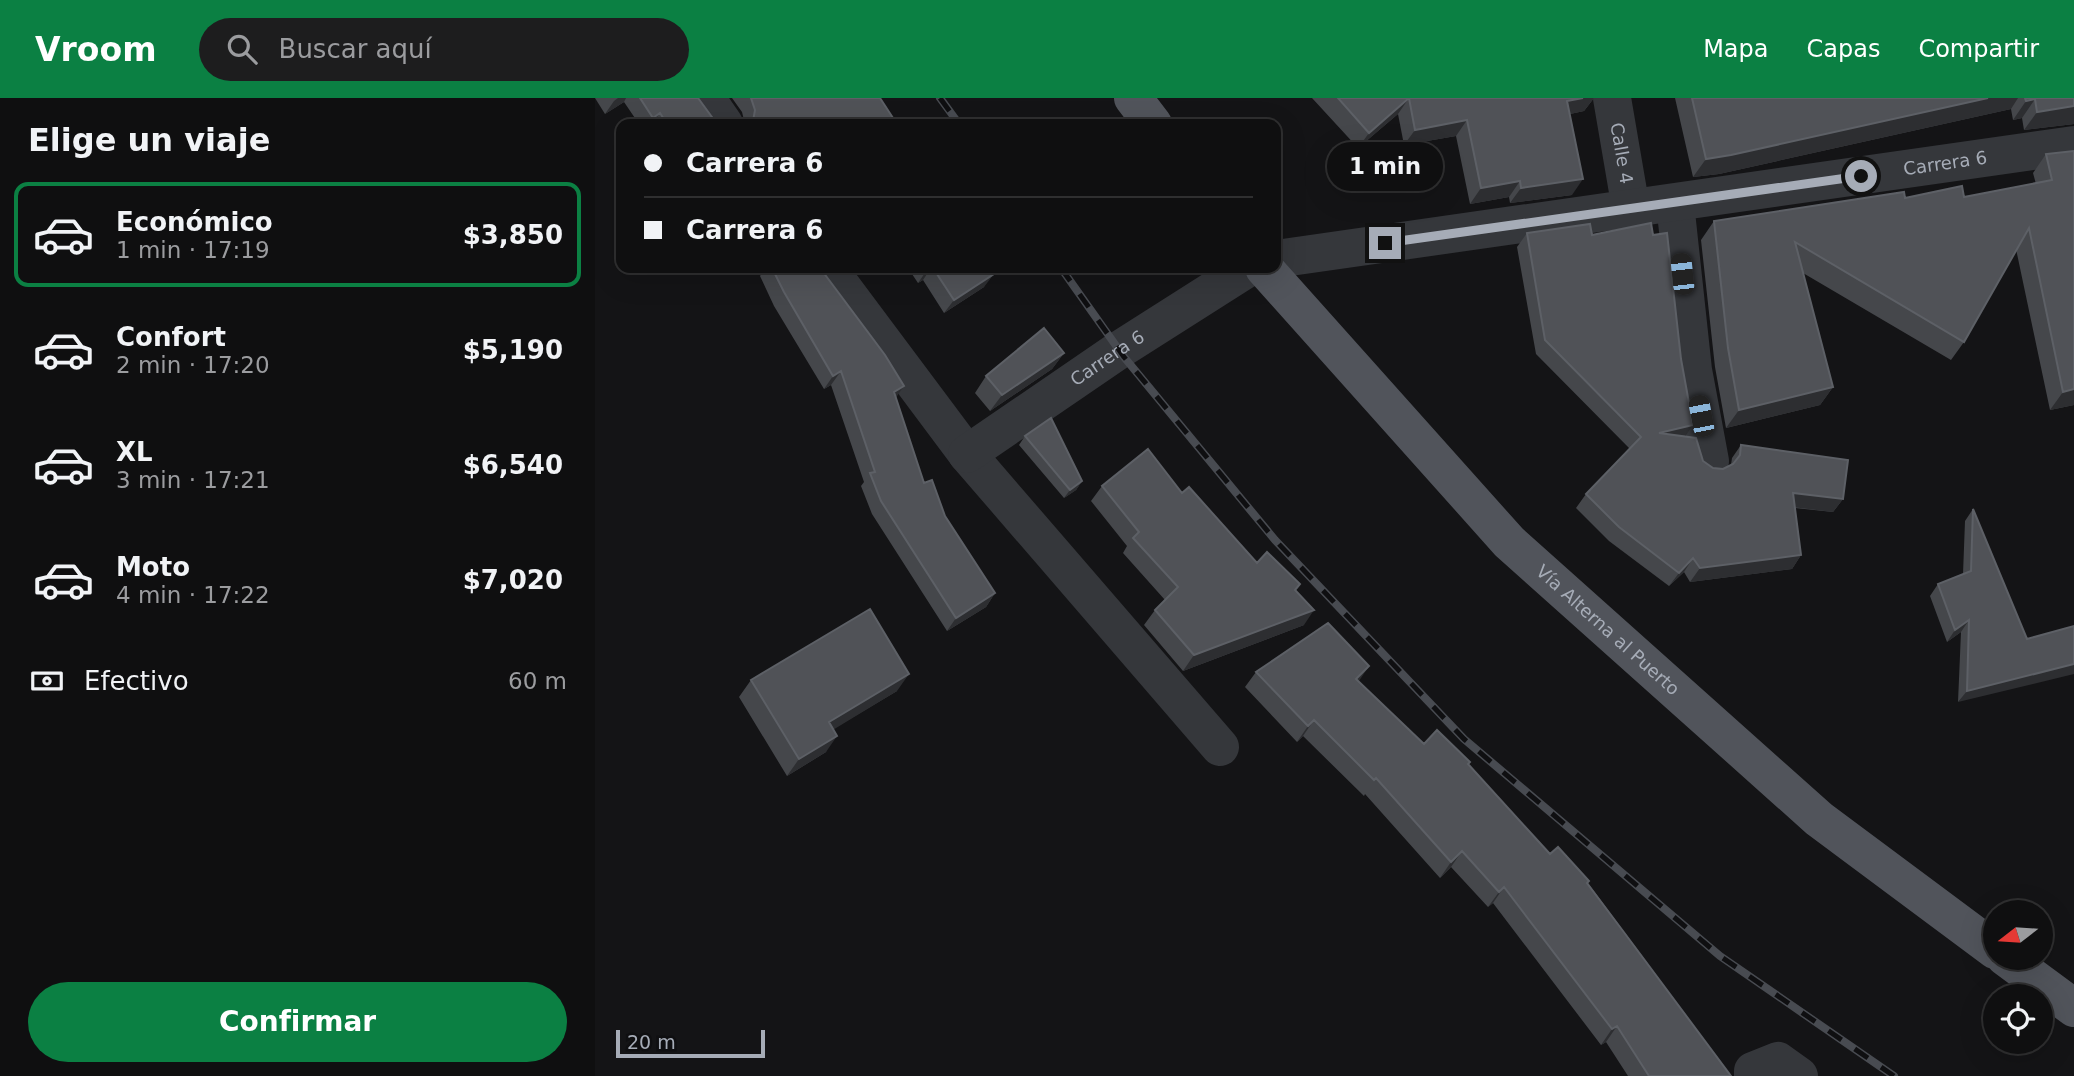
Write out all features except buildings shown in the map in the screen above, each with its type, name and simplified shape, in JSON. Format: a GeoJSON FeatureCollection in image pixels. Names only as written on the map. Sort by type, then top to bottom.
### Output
{"type":"FeatureCollection","features":[{"type":"Feature","properties":{"kind":"main road"},"geometry":{"type":"LineString","coordinates":[[1133,98],[1149,119]]}},
{"type":"Feature","properties":{"kind":"main road","name":"Vía Alterna al Puerto"},"geometry":{"type":"LineString","coordinates":[[1268,273],[1509,542],[1819,819],[1983,941]]}},
{"type":"Feature","properties":{"kind":"main road"},"geometry":{"type":"LineString","coordinates":[[2022,970],[2074,1009]]}},
{"type":"Feature","properties":{"kind":"street"},"geometry":{"type":"LineString","coordinates":[[706,98],[721,119]]}},
{"type":"Feature","properties":{"kind":"street","name":"Calle 4"},"geometry":{"type":"LineString","coordinates":[[1612,98],[1631,209]]}},
{"type":"Feature","properties":{"kind":"street","name":"Carrera 6"},"geometry":{"type":"LineString","coordinates":[[1281,258],[2074,145]]}},
{"type":"Feature","properties":{"kind":"street"},"geometry":{"type":"LineString","coordinates":[[1675,203],[1692,370],[1710,461]]}},
{"type":"Feature","properties":{"kind":"street"},"geometry":{"type":"LineString","coordinates":[[832,273],[967,454],[1220,747]]}},
{"type":"Feature","properties":{"kind":"street","name":"Carrera 6"},"geometry":{"type":"LineString","coordinates":[[967,454],[1119,350],[1240,273]]}},
{"type":"Feature","properties":{"kind":"street"},"geometry":{"type":"LineString","coordinates":[[1753,1073],[1778,1061],[1799,1076]]}},
{"type":"Feature","properties":{"kind":"railway"},"geometry":{"type":"LineString","coordinates":[[940,98],[955,119]]}},
{"type":"Feature","properties":{"kind":"railway"},"geometry":{"type":"LineString","coordinates":[[1065,273],[1124,357],[1275,540],[1464,739],[1720,956],[1894,1076]]}},
{"type":"Feature","properties":{"kind":"route"},"geometry":{"type":"LineString","coordinates":[[1385,243],[1861,176]]}}]}
